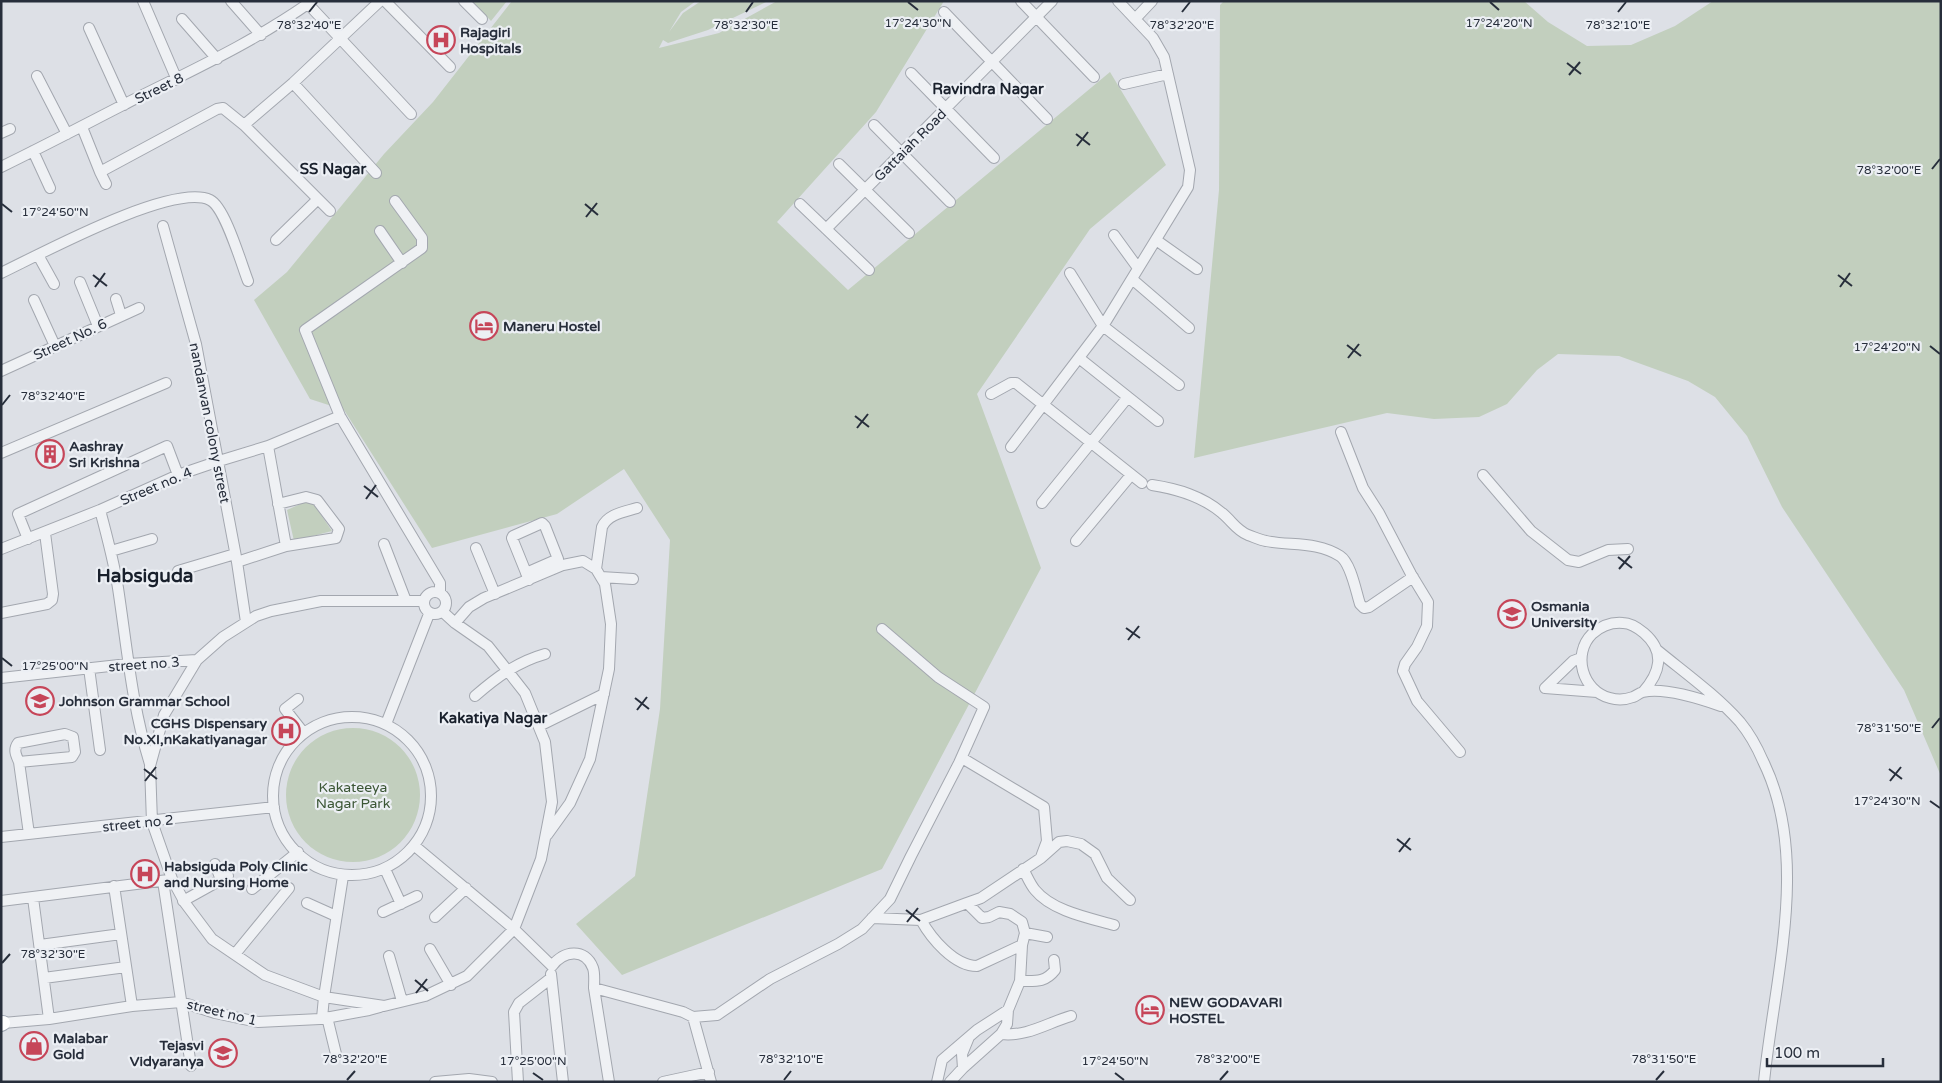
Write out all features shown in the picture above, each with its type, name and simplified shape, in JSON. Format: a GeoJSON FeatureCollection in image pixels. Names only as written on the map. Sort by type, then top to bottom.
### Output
{"type":"FeatureCollection","features":[{"type":"Feature","properties":{"kind":"street"},"geometry":{"type":"LineString","coordinates":[[144,1],[177,80]]}},
{"type":"Feature","properties":{"kind":"street"},"geometry":{"type":"LineString","coordinates":[[231,1],[261,35]]}},
{"type":"Feature","properties":{"kind":"street"},"geometry":{"type":"LineString","coordinates":[[244,124],[342,39],[380,1]]}},
{"type":"Feature","properties":{"kind":"street"},"geometry":{"type":"LineString","coordinates":[[385,1],[450,67]]}},
{"type":"Feature","properties":{"kind":"street"},"geometry":{"type":"LineString","coordinates":[[464,1],[482,19]]}},
{"type":"Feature","properties":{"kind":"street"},"geometry":{"type":"LineString","coordinates":[[1021,1],[1094,77]]}},
{"type":"Feature","properties":{"kind":"street","name":"Gattaiah Road"},"geometry":{"type":"LineString","coordinates":[[826,229],[1052,1]]}},
{"type":"Feature","properties":{"kind":"street"},"geometry":{"type":"LineString","coordinates":[[1011,447],[1104,326],[1188,187],[1190,170],[1164,57],[1153,38],[1118,1]]}},
{"type":"Feature","properties":{"kind":"street"},"geometry":{"type":"LineString","coordinates":[[1135,18],[1152,1]]}},
{"type":"Feature","properties":{"kind":"street"},"geometry":{"type":"LineString","coordinates":[[305,3],[342,39],[411,114]]}},
{"type":"Feature","properties":{"kind":"street","name":"Street 8"},"geometry":{"type":"LineString","coordinates":[[2,166],[217,59],[261,35],[305,3]]}},
{"type":"Feature","properties":{"kind":"street"},"geometry":{"type":"LineString","coordinates":[[944,12],[1047,119]]}},
{"type":"Feature","properties":{"kind":"street"},"geometry":{"type":"LineString","coordinates":[[182,19],[217,59]]}},
{"type":"Feature","properties":{"kind":"street"},"geometry":{"type":"LineString","coordinates":[[89,28],[124,105]]}},
{"type":"Feature","properties":{"kind":"street"},"geometry":{"type":"LineString","coordinates":[[912,73],[994,158]]}},
{"type":"Feature","properties":{"kind":"street"},"geometry":{"type":"LineString","coordinates":[[1124,84],[1168,74]]}},
{"type":"Feature","properties":{"kind":"street"},"geometry":{"type":"LineString","coordinates":[[37,76],[67,134]]}},
{"type":"Feature","properties":{"kind":"street"},"geometry":{"type":"LineString","coordinates":[[293,83],[376,173]]}},
{"type":"Feature","properties":{"kind":"street"},"geometry":{"type":"LineString","coordinates":[[100,172],[217,109],[223,108],[244,124],[330,211]]}},
{"type":"Feature","properties":{"kind":"street"},"geometry":{"type":"LineString","coordinates":[[874,125],[950,202]]}},
{"type":"Feature","properties":{"kind":"street"},"geometry":{"type":"LineString","coordinates":[[82,127],[106,184]]}},
{"type":"Feature","properties":{"kind":"street"},"geometry":{"type":"LineString","coordinates":[[33,151],[50,188]]}},
{"type":"Feature","properties":{"kind":"street"},"geometry":{"type":"LineString","coordinates":[[839,164],[909,233]]}},
{"type":"Feature","properties":{"kind":"street"},"geometry":{"type":"LineString","coordinates":[[1,274],[101,223],[180,197],[196,197],[210,200],[222,211],[248,281]]}},
{"type":"Feature","properties":{"kind":"street"},"geometry":{"type":"LineString","coordinates":[[276,240],[318,199]]}},
{"type":"Feature","properties":{"kind":"street"},"geometry":{"type":"LineString","coordinates":[[395,200],[422,238],[423,244],[419,251],[305,330],[340,416],[440,583],[440,593],[446,601],[443,612]]}},
{"type":"Feature","properties":{"kind":"street"},"geometry":{"type":"LineString","coordinates":[[800,204],[869,270]]}},
{"type":"Feature","properties":{"kind":"street","name":"nandanvan colony street"},"geometry":{"type":"LineString","coordinates":[[162,226],[196,344],[246,622]]}},
{"type":"Feature","properties":{"kind":"street"},"geometry":{"type":"LineString","coordinates":[[380,231],[402,263]]}},
{"type":"Feature","properties":{"kind":"street"},"geometry":{"type":"LineString","coordinates":[[1114,235],[1138,268]]}},
{"type":"Feature","properties":{"kind":"street"},"geometry":{"type":"LineString","coordinates":[[1156,240],[1197,269]]}},
{"type":"Feature","properties":{"kind":"street"},"geometry":{"type":"LineString","coordinates":[[38,255],[54,284]]}},
{"type":"Feature","properties":{"kind":"street"},"geometry":{"type":"LineString","coordinates":[[1070,273],[1104,326],[1178,385]]}},
{"type":"Feature","properties":{"kind":"street"},"geometry":{"type":"LineString","coordinates":[[1132,279],[1189,328]]}},
{"type":"Feature","properties":{"kind":"street"},"geometry":{"type":"LineString","coordinates":[[80,282],[98,326]]}},
{"type":"Feature","properties":{"kind":"street"},"geometry":{"type":"LineString","coordinates":[[116,299],[121,316]]}},
{"type":"Feature","properties":{"kind":"street"},"geometry":{"type":"LineString","coordinates":[[34,300],[55,346]]}},
{"type":"Feature","properties":{"kind":"street","name":"Street No. 6"},"geometry":{"type":"LineString","coordinates":[[1,372],[139,308]]}},
{"type":"Feature","properties":{"kind":"street"},"geometry":{"type":"LineString","coordinates":[[1079,358],[1158,420]]}},
{"type":"Feature","properties":{"kind":"street"},"geometry":{"type":"LineString","coordinates":[[991,394],[1014,382],[1131,475],[1147,484],[1174,488],[1202,500],[1223,514],[1237,530],[1247,534],[1267,541],[1298,543],[1319,547],[1341,556],[1348,565],[1360,604],[1364,608],[1413,577]]}},
{"type":"Feature","properties":{"kind":"street"},"geometry":{"type":"LineString","coordinates":[[1,453],[166,383]]}},
{"type":"Feature","properties":{"kind":"street"},"geometry":{"type":"LineString","coordinates":[[1042,502],[1128,397]]}},
{"type":"Feature","properties":{"kind":"street","name":"Street no. 4"},"geometry":{"type":"LineString","coordinates":[[1,549],[45,533],[178,475],[268,446],[340,416]]}},
{"type":"Feature","properties":{"kind":"street"},"geometry":{"type":"LineString","coordinates":[[1341,432],[1363,488],[1380,513],[1428,602],[1427,626],[1423,636],[1404,664],[1404,671],[1417,701],[1460,752]]}},
{"type":"Feature","properties":{"kind":"street"},"geometry":{"type":"LineString","coordinates":[[28,539],[18,514],[167,446],[178,475]]}},
{"type":"Feature","properties":{"kind":"street"},"geometry":{"type":"LineString","coordinates":[[268,446],[286,546]]}},
{"type":"Feature","properties":{"kind":"street"},"geometry":{"type":"LineString","coordinates":[[1076,541],[1131,475]]}},
{"type":"Feature","properties":{"kind":"street"},"geometry":{"type":"LineString","coordinates":[[1483,475],[1531,531],[1568,560],[1579,562],[1608,550],[1628,549]]}},
{"type":"Feature","properties":{"kind":"street"},"geometry":{"type":"LineString","coordinates":[[178,570],[286,546],[336,538],[339,529],[317,500],[306,497],[278,504]]}},
{"type":"Feature","properties":{"kind":"street"},"geometry":{"type":"LineString","coordinates":[[598,573],[604,521],[610,516],[637,508]]}},
{"type":"Feature","properties":{"kind":"street"},"geometry":{"type":"LineString","coordinates":[[100,510],[111,551],[118,587],[128,664],[150,766],[152,822],[167,880],[181,1002],[191,1066]]}},
{"type":"Feature","properties":{"kind":"street"},"geometry":{"type":"LineString","coordinates":[[455,623],[469,607],[495,594],[558,559],[545,526],[542,524],[512,538],[527,576]]}},
{"type":"Feature","properties":{"kind":"street"},"geometry":{"type":"LineString","coordinates":[[1,613],[47,604],[52,600],[53,594],[45,533]]}},
{"type":"Feature","properties":{"kind":"street"},"geometry":{"type":"LineString","coordinates":[[111,551],[152,539]]}},
{"type":"Feature","properties":{"kind":"street"},"geometry":{"type":"LineString","coordinates":[[384,544],[406,601]]}},
{"type":"Feature","properties":{"kind":"street"},"geometry":{"type":"LineString","coordinates":[[476,548],[495,594]]}},
{"type":"Feature","properties":{"kind":"street"},"geometry":{"type":"LineString","coordinates":[[527,576],[583,561],[598,573],[605,584],[611,624],[609,669],[590,759],[570,803],[545,838]]}},
{"type":"Feature","properties":{"kind":"street"},"geometry":{"type":"LineString","coordinates":[[598,573],[632,579]]}},
{"type":"Feature","properties":{"kind":"street"},"geometry":{"type":"LineString","coordinates":[[440,593],[430,594],[424,601],[425,610],[430,614],[443,612]]}},
{"type":"Feature","properties":{"kind":"street"},"geometry":{"type":"LineString","coordinates":[[150,766],[164,715],[197,660],[223,637],[246,622],[272,611],[322,601],[424,601]]}},
{"type":"Feature","properties":{"kind":"street"},"geometry":{"type":"LineString","coordinates":[[443,612],[455,623],[488,646],[507,670],[525,694],[545,742],[552,802],[541,859],[514,929]]}},
{"type":"Feature","properties":{"kind":"street"},"geometry":{"type":"LineString","coordinates":[[386,724],[430,614]]}},
{"type":"Feature","properties":{"kind":"street"},"geometry":{"type":"LineString","coordinates":[[1657,650],[1658,666],[1653,681],[1643,692],[1632,698],[1620,700],[1608,698],[1597,692],[1588,683],[1582,671],[1581,658],[1586,642],[1596,630],[1616,622],[1627,623],[1640,630],[1650,639],[1657,650],[1741,723],[1770,774],[1777,792],[1786,836],[1787,857],[1784,941],[1764,1082]]}},
{"type":"Feature","properties":{"kind":"street"},"geometry":{"type":"LineString","coordinates":[[594,988],[693,1016],[716,1015],[770,979],[838,944],[862,929],[890,899],[962,758],[984,707],[938,677],[882,629]]}},
{"type":"Feature","properties":{"kind":"street"},"geometry":{"type":"LineString","coordinates":[[475,696],[507,670],[545,654]]}},
{"type":"Feature","properties":{"kind":"street"},"geometry":{"type":"LineString","coordinates":[[1581,658],[1573,661],[1545,688],[1597,692]]}},
{"type":"Feature","properties":{"kind":"street","name":"street no 3"},"geometry":{"type":"LineString","coordinates":[[1,678],[128,664],[197,660]]}},
{"type":"Feature","properties":{"kind":"street"},"geometry":{"type":"LineString","coordinates":[[89,668],[100,750]]}},
{"type":"Feature","properties":{"kind":"street"},"geometry":{"type":"LineString","coordinates":[[1643,692],[1676,693],[1698,698],[1726,708]]}},
{"type":"Feature","properties":{"kind":"street"},"geometry":{"type":"LineString","coordinates":[[539,726],[604,694]]}},
{"type":"Feature","properties":{"kind":"street"},"geometry":{"type":"LineString","coordinates":[[298,699],[285,709],[303,732]]}},
{"type":"Feature","properties":{"kind":"street"},"geometry":{"type":"LineString","coordinates":[[345,716],[386,724],[416,748],[432,786],[431,812],[416,847],[385,869],[354,876],[343,876],[326,871],[308,862],[298,852],[284,837],[274,807],[275,775],[281,760],[303,732],[329,720],[345,716]]}},
{"type":"Feature","properties":{"kind":"street"},"geometry":{"type":"LineString","coordinates":[[19,762],[72,757],[75,752],[73,737],[65,734],[18,743],[15,752],[19,762],[30,834]]}},
{"type":"Feature","properties":{"kind":"street"},"geometry":{"type":"LineString","coordinates":[[962,758],[1044,807],[1046,841],[1041,858]]}},
{"type":"Feature","properties":{"kind":"street","name":"street no 2"},"geometry":{"type":"LineString","coordinates":[[1,837],[152,822],[274,807]]}},
{"type":"Feature","properties":{"kind":"street"},"geometry":{"type":"LineString","coordinates":[[872,918],[921,920],[981,898],[1041,858],[1059,842],[1067,841],[1081,844],[1094,854],[1107,878],[1130,900]]}},
{"type":"Feature","properties":{"kind":"street"},"geometry":{"type":"LineString","coordinates":[[416,847],[514,929],[552,966]]}},
{"type":"Feature","properties":{"kind":"street"},"geometry":{"type":"LineString","coordinates":[[252,889],[298,852]]}},
{"type":"Feature","properties":{"kind":"street"},"geometry":{"type":"LineString","coordinates":[[183,901],[224,878],[215,864]]}},
{"type":"Feature","properties":{"kind":"street"},"geometry":{"type":"LineString","coordinates":[[385,869],[401,904]]}},
{"type":"Feature","properties":{"kind":"street"},"geometry":{"type":"LineString","coordinates":[[1024,870],[1035,890],[1046,899],[1068,911],[1114,925]]}},
{"type":"Feature","properties":{"kind":"street"},"geometry":{"type":"LineString","coordinates":[[336,1054],[325,1018],[324,997],[343,876]]}},
{"type":"Feature","properties":{"kind":"street"},"geometry":{"type":"LineString","coordinates":[[1,901],[167,880]]}},
{"type":"Feature","properties":{"kind":"street"},"geometry":{"type":"LineString","coordinates":[[167,880],[212,939],[265,975],[324,997],[384,1006]]}},
{"type":"Feature","properties":{"kind":"street"},"geometry":{"type":"LineString","coordinates":[[114,886],[132,1006]]}},
{"type":"Feature","properties":{"kind":"street"},"geometry":{"type":"LineString","coordinates":[[235,954],[289,888]]}},
{"type":"Feature","properties":{"kind":"street"},"geometry":{"type":"LineString","coordinates":[[435,916],[466,888]]}},
{"type":"Feature","properties":{"kind":"street"},"geometry":{"type":"LineString","coordinates":[[383,912],[417,896]]}},
{"type":"Feature","properties":{"kind":"street"},"geometry":{"type":"LineString","coordinates":[[32,898],[49,1019]]}},
{"type":"Feature","properties":{"kind":"street"},"geometry":{"type":"LineString","coordinates":[[307,903],[336,916]]}},
{"type":"Feature","properties":{"kind":"street"},"geometry":{"type":"LineString","coordinates":[[950,1082],[962,1068],[999,1036],[1007,1024],[1008,1010],[1020,981],[1022,945],[1025,933],[1022,922],[1010,914],[999,912],[982,918],[967,903]]}},
{"type":"Feature","properties":{"kind":"street"},"geometry":{"type":"LineString","coordinates":[[921,920],[937,944],[963,963],[971,966],[977,966],[1022,945]]}},
{"type":"Feature","properties":{"kind":"street","name":"street no 1"},"geometry":{"type":"LineString","coordinates":[[2,1023],[49,1019],[132,1006],[181,1002],[215,1013],[258,1022],[325,1018],[369,1010],[425,996],[467,976],[514,929]]}},
{"type":"Feature","properties":{"kind":"street"},"geometry":{"type":"LineString","coordinates":[[1025,933],[1047,937]]}},
{"type":"Feature","properties":{"kind":"street"},"geometry":{"type":"LineString","coordinates":[[40,945],[121,934]]}},
{"type":"Feature","properties":{"kind":"street"},"geometry":{"type":"LineString","coordinates":[[430,949],[451,984]]}},
{"type":"Feature","properties":{"kind":"street"},"geometry":{"type":"LineString","coordinates":[[563,1082],[551,978],[552,966],[558,958],[567,954],[577,953],[586,957],[593,967],[594,988],[609,1082]]}},
{"type":"Feature","properties":{"kind":"street"},"geometry":{"type":"LineString","coordinates":[[389,956],[402,1002]]}},
{"type":"Feature","properties":{"kind":"street"},"geometry":{"type":"LineString","coordinates":[[1020,981],[1038,981],[1050,977],[1056,970],[1054,960]]}},
{"type":"Feature","properties":{"kind":"street"},"geometry":{"type":"LineString","coordinates":[[44,978],[126,967]]}},
{"type":"Feature","properties":{"kind":"street"},"geometry":{"type":"LineString","coordinates":[[518,1082],[514,1012],[519,1002],[551,978]]}},
{"type":"Feature","properties":{"kind":"street"},"geometry":{"type":"LineString","coordinates":[[937,1082],[942,1060],[984,1025],[1008,1010]]}},
{"type":"Feature","properties":{"kind":"street"},"geometry":{"type":"LineString","coordinates":[[663,1082],[710,1077],[693,1016]]}},
{"type":"Feature","properties":{"kind":"street"},"geometry":{"type":"LineString","coordinates":[[984,1025],[999,1036],[1028,1033],[1071,1016]]}},
{"type":"Feature","properties":{"kind":"street"},"geometry":{"type":"LineString","coordinates":[[962,1068],[962,1054],[970,1036]]}},
{"type":"Feature","properties":{"kind":"street"},"geometry":{"type":"LineString","coordinates":[[435,1082],[469,1079],[492,1082]]}},
{"type":"Feature","properties":{"kind":"green space"},"geometry":{"type":"Polygon","coordinates":[[[472,1],[507,1],[491,21],[472,1]]]}},
{"type":"Feature","properties":{"kind":"green space"},"geometry":{"type":"Polygon","coordinates":[[[512,1],[696,1],[681,12],[669,32],[683,13],[701,1],[768,1],[708,30],[668,43],[663,40],[659,48],[719,33],[777,1],[944,1],[876,112],[777,222],[848,290],[1110,72],[1166,165],[1090,229],[977,394],[1041,568],[882,869],[622,975],[576,924],[635,876],[660,709],[670,540],[624,469],[557,514],[432,548],[344,410],[310,399],[254,300],[287,272],[384,154],[433,102],[512,1]]]}},
{"type":"Feature","properties":{"kind":"green space"},"geometry":{"type":"Polygon","coordinates":[[[1224,1],[1524,1],[1548,22],[1587,46],[1631,45],[1675,26],[1713,1],[1941,1],[1941,776],[1904,690],[1782,507],[1747,436],[1715,397],[1688,381],[1619,356],[1558,354],[1537,370],[1507,404],[1479,417],[1434,419],[1387,413],[1194,458],[1219,190],[1220,5],[1224,1]]]}},
{"type":"Feature","properties":{"kind":"green space"},"geometry":{"type":"Polygon","coordinates":[[[307,501],[313,503],[332,531],[294,541],[287,510],[307,501]]]}},
{"type":"Feature","properties":{"kind":"green space","name":"Kakateeya Nagar Park"},"geometry":{"type":"Polygon","coordinates":[[[353,728],[379,733],[400,748],[415,769],[420,795],[415,821],[400,842],[379,857],[353,862],[327,857],[306,842],[291,821],[286,795],[291,769],[306,748],[327,733],[353,728]]]}},
{"type":"Feature","properties":{"kind":"place","name":"Rajagiri Hospitals"},"geometry":{"type":"Point","coordinates":[441,40]}},
{"type":"Feature","properties":{"kind":"place","name":"Maneru Hostel"},"geometry":{"type":"Point","coordinates":[484,326]}},
{"type":"Feature","properties":{"kind":"place","name":"Aashray Sri Krishna"},"geometry":{"type":"Point","coordinates":[50,454]}},
{"type":"Feature","properties":{"kind":"place","name":"Osmania University"},"geometry":{"type":"Point","coordinates":[1512,614]}},
{"type":"Feature","properties":{"kind":"place","name":"Johnson Grammar School"},"geometry":{"type":"Point","coordinates":[40,701]}},
{"type":"Feature","properties":{"kind":"place","name":"CGHS Dispensary No.XI,nKakatiyanagar"},"geometry":{"type":"Point","coordinates":[286,731]}},
{"type":"Feature","properties":{"kind":"place","name":"Habsiguda Poly Clinic and Nursing Home"},"geometry":{"type":"Point","coordinates":[145,874]}},
{"type":"Feature","properties":{"kind":"place","name":"NEW GODAVARI HOSTEL"},"geometry":{"type":"Point","coordinates":[1150,1010]}},
{"type":"Feature","properties":{"kind":"place","name":"Malabar Gold"},"geometry":{"type":"Point","coordinates":[34,1046]}},
{"type":"Feature","properties":{"kind":"place","name":"Tejasvi Vidyaranya"},"geometry":{"type":"Point","coordinates":[223,1053]}},
{"type":"Feature","properties":{"kind":"district","name":"Ravindra Nagar"},"geometry":{"type":"Point","coordinates":[988,89]}},
{"type":"Feature","properties":{"kind":"district","name":"SS Nagar"},"geometry":{"type":"Point","coordinates":[333,169]}},
{"type":"Feature","properties":{"kind":"district","name":"Habsiguda"},"geometry":{"type":"Point","coordinates":[145,575]}},
{"type":"Feature","properties":{"kind":"district","name":"Kakatiya Nagar"},"geometry":{"type":"Point","coordinates":[493,718]}}]}
